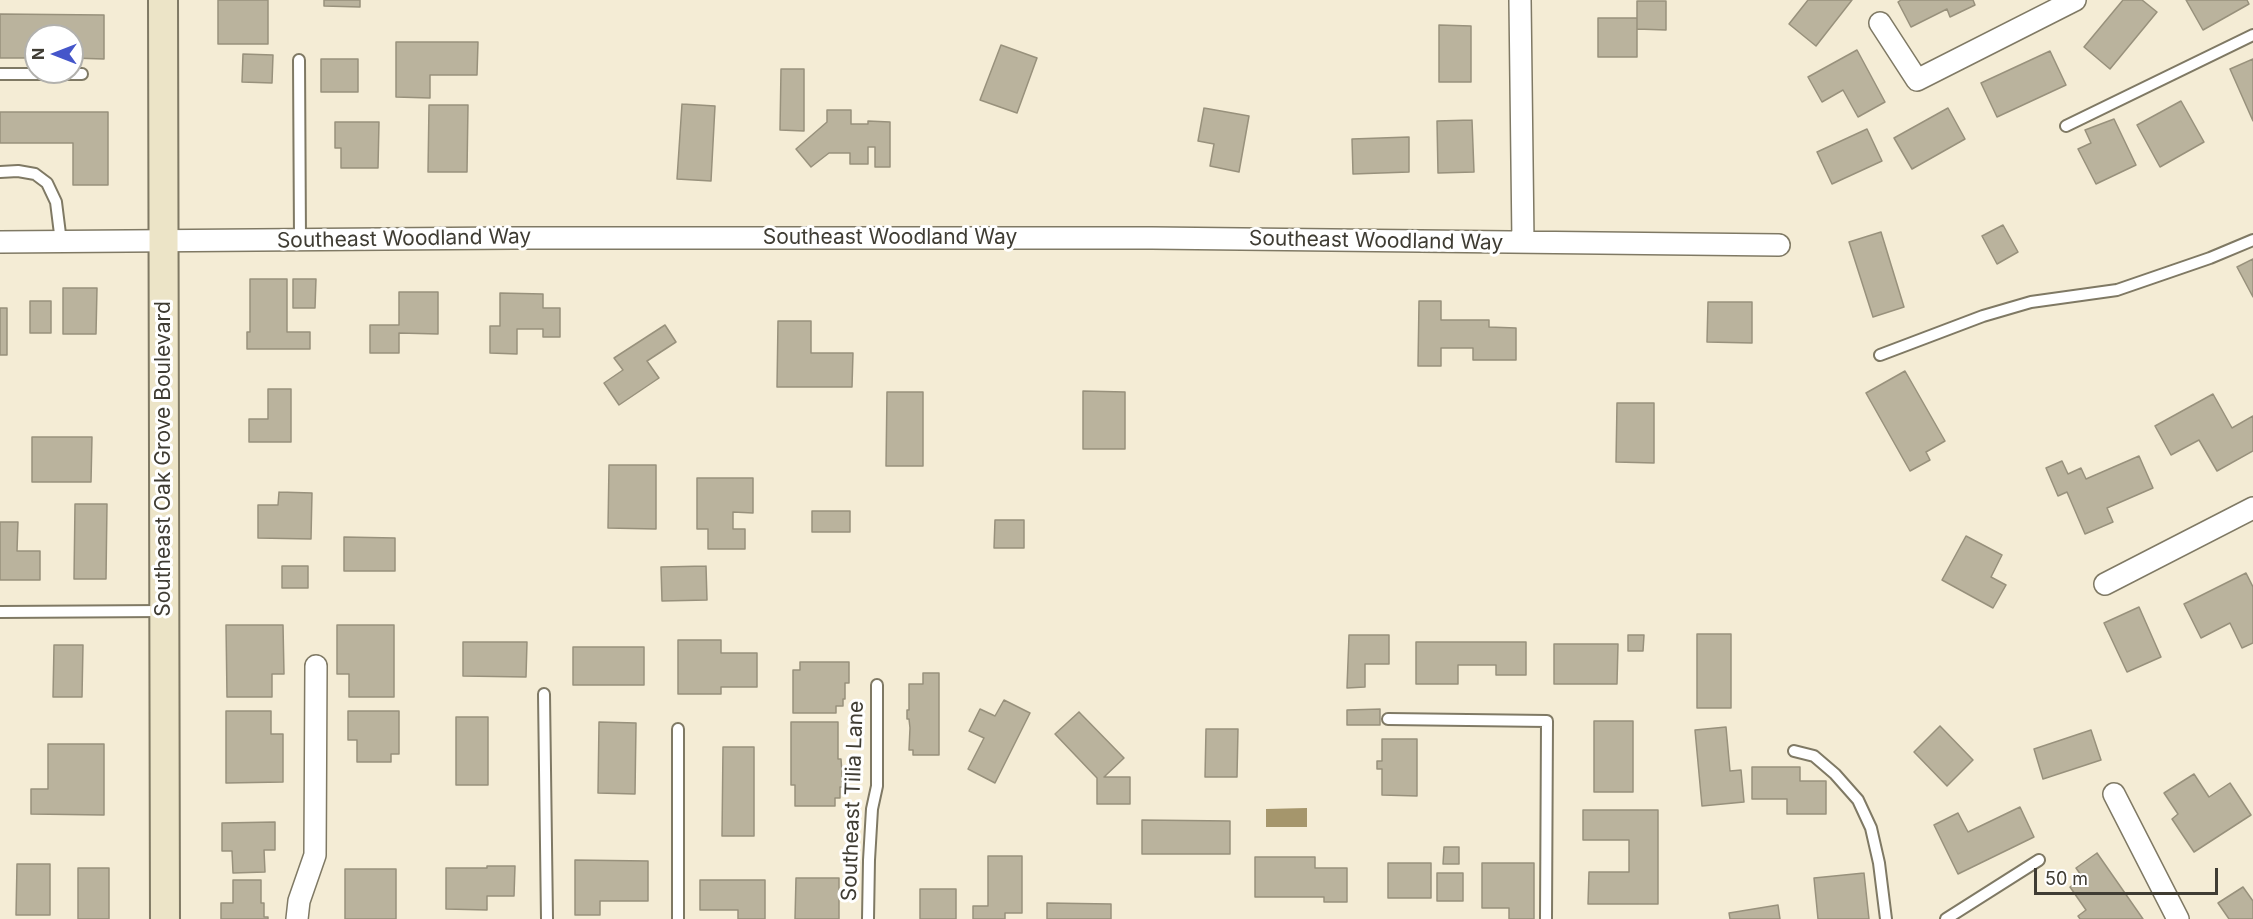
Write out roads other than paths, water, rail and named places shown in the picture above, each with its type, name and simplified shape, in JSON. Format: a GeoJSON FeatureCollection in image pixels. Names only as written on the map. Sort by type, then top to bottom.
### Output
{"type":"FeatureCollection","features":[{"type":"Feature","properties":{"kind":"street","name":"Southeast Oak Grove Boulevard"},"geometry":{"type":"LineString","coordinates":[[163,0],[165,919]]}},
{"type":"Feature","properties":{"kind":"street"},"geometry":{"type":"LineString","coordinates":[[1520,0],[1523,242]]}},
{"type":"Feature","properties":{"kind":"street"},"geometry":{"type":"LineString","coordinates":[[1880,23],[1917,80],[2075,0]]}},
{"type":"Feature","properties":{"kind":"street","name":"Southeast Woodland Way"},"geometry":{"type":"LineString","coordinates":[[0,242],[513,238],[1152,238],[1779,245]]}},
{"type":"Feature","properties":{"kind":"street"},"geometry":{"type":"LineString","coordinates":[[2105,584],[2253,508]]}},
{"type":"Feature","properties":{"kind":"street"},"geometry":{"type":"LineString","coordinates":[[297,919],[299,901],[315,855],[316,666]]}},
{"type":"Feature","properties":{"kind":"street"},"geometry":{"type":"LineString","coordinates":[[2114,794],[2178,919]]}},
{"type":"Feature","properties":{"kind":"lane"},"geometry":{"type":"LineString","coordinates":[[2066,126],[2253,35]]}},
{"type":"Feature","properties":{"kind":"lane"},"geometry":{"type":"LineString","coordinates":[[299,60],[300,240]]}},
{"type":"Feature","properties":{"kind":"lane"},"geometry":{"type":"LineString","coordinates":[[0,74],[24,74]]}},
{"type":"Feature","properties":{"kind":"lane"},"geometry":{"type":"LineString","coordinates":[[0,172],[18,171],[35,174],[47,183],[56,202],[61,242]]}},
{"type":"Feature","properties":{"kind":"lane"},"geometry":{"type":"LineString","coordinates":[[1880,355],[1983,316],[2031,302],[2117,290],[2211,258],[2253,240]]}},
{"type":"Feature","properties":{"kind":"lane"},"geometry":{"type":"LineString","coordinates":[[0,612],[165,611]]}},
{"type":"Feature","properties":{"kind":"lane","name":"Southeast Tilia Lane"},"geometry":{"type":"LineString","coordinates":[[868,919],[872,809],[877,786],[878,685]]}},
{"type":"Feature","properties":{"kind":"lane"},"geometry":{"type":"LineString","coordinates":[[544,694],[547,919]]}},
{"type":"Feature","properties":{"kind":"lane"},"geometry":{"type":"LineString","coordinates":[[1388,719],[1547,721],[1546,919]]}},
{"type":"Feature","properties":{"kind":"lane"},"geometry":{"type":"LineString","coordinates":[[678,729],[678,919]]}},
{"type":"Feature","properties":{"kind":"lane"},"geometry":{"type":"LineString","coordinates":[[1794,751],[1814,756],[1858,800],[1872,828],[1886,919]]}},
{"type":"Feature","properties":{"kind":"lane"},"geometry":{"type":"LineString","coordinates":[[1946,919],[2038,860]]}}]}
